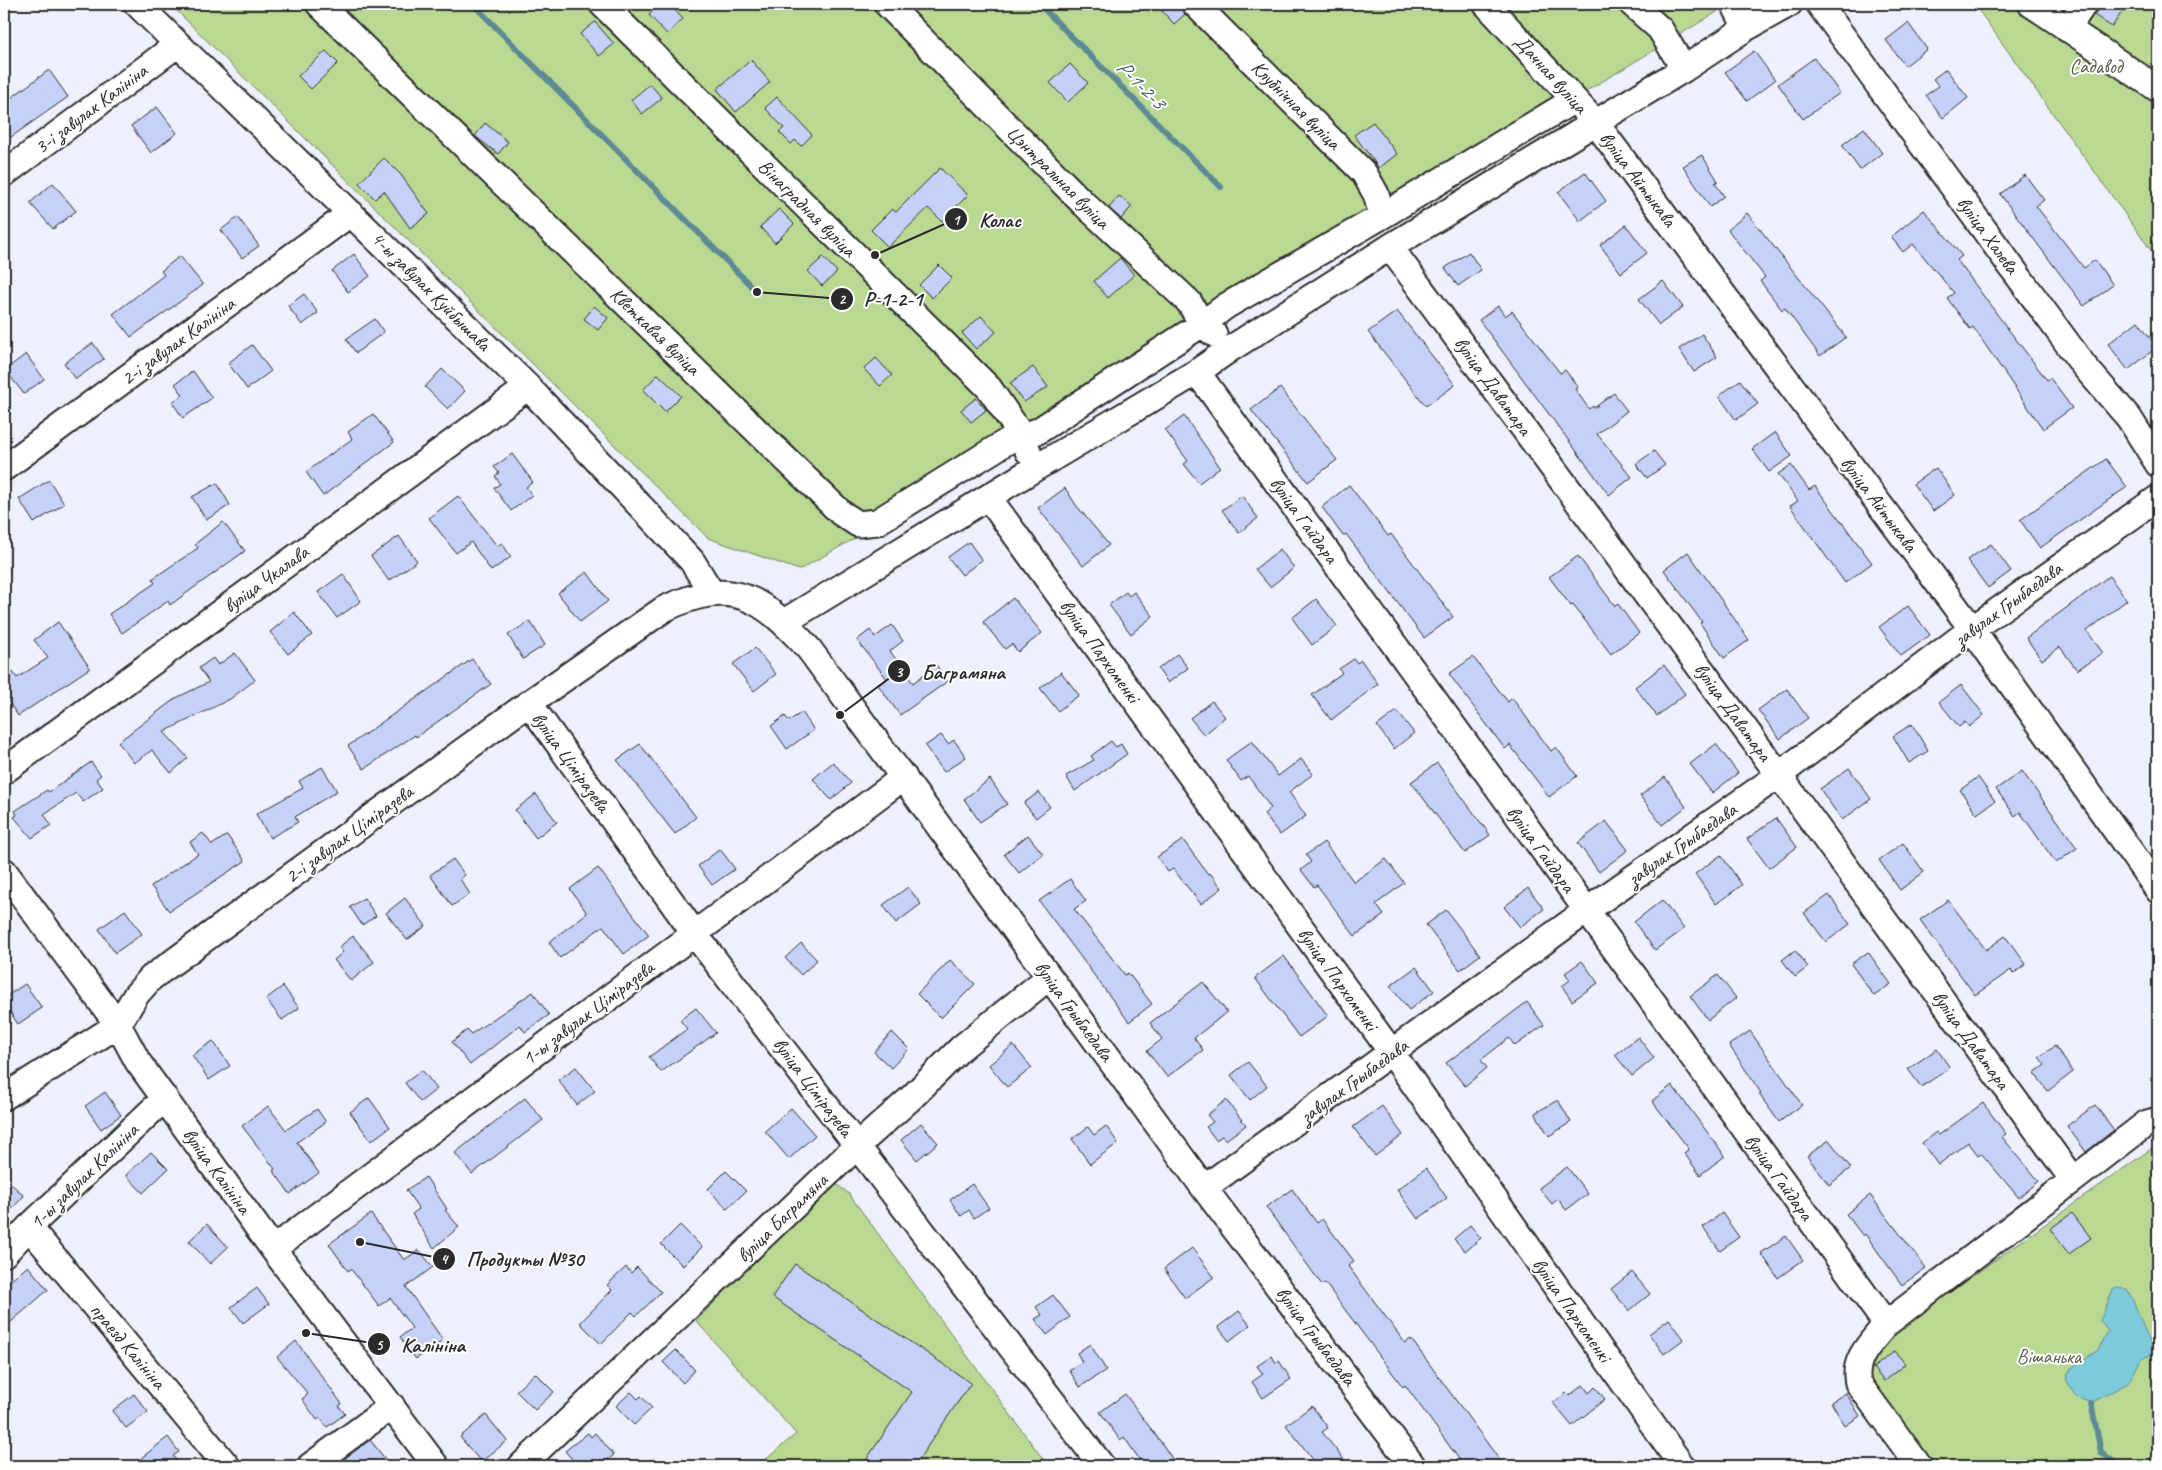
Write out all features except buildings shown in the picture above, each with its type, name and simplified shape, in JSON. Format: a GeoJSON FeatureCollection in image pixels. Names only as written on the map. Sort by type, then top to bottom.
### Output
{"type":"FeatureCollection","features":[{"type":"Feature","properties":{"kind":"street","name":"4-ы завулак Куйбышава"},"geometry":{"type":"LineString","coordinates":[[137,4],[528,387],[692,561],[711,592]]}},
{"type":"Feature","properties":{"kind":"street","name":"Кветкавая вуліца"},"geometry":{"type":"LineString","coordinates":[[319,4],[841,512],[858,524],[877,522],[1011,439],[1038,431],[1070,412],[1226,306],[1382,216],[1574,100]]}},
{"type":"Feature","properties":{"kind":"street","name":"Вінаградная вуліца"},"geometry":{"type":"LineString","coordinates":[[602,4],[989,388],[1022,436],[1034,469]]}},
{"type":"Feature","properties":{"kind":"street","name":"Цэнтральная вуліца"},"geometry":{"type":"LineString","coordinates":[[887,4],[1083,203],[1189,302],[1202,324],[1230,349]]}},
{"type":"Feature","properties":{"kind":"street","name":"Клубнічная вуліца"},"geometry":{"type":"LineString","coordinates":[[1195,4],[1364,173],[1376,194],[1382,216]]}},
{"type":"Feature","properties":{"kind":"street","name":"Дачная вуліца"},"geometry":{"type":"LineString","coordinates":[[1486,4],[1542,62],[1595,122]]}},
{"type":"Feature","properties":{"kind":"street"},"geometry":{"type":"LineString","coordinates":[[1632,4],[1660,29],[1684,69]]}},
{"type":"Feature","properties":{"kind":"street"},"geometry":{"type":"LineString","coordinates":[[1734,4],[1746,28]]}},
{"type":"Feature","properties":{"kind":"street"},"geometry":{"type":"LineString","coordinates":[[784,622],[1197,372],[1390,247],[1684,69],[1746,28],[1790,4]]}},
{"type":"Feature","properties":{"kind":"street","name":"вуліца Халева"},"geometry":{"type":"LineString","coordinates":[[1819,4],[2078,358],[2129,418],[2158,464]]}},
{"type":"Feature","properties":{"kind":"street"},"geometry":{"type":"LineString","coordinates":[[2031,4],[2158,89]]}},
{"type":"Feature","properties":{"kind":"street"},"geometry":{"type":"LineString","coordinates":[[2067,29],[2084,4]]}},
{"type":"Feature","properties":{"kind":"street","name":"3-і завулак Калініна"},"geometry":{"type":"LineString","coordinates":[[4,174],[178,44]]}},
{"type":"Feature","properties":{"kind":"street","name":"вуліца Айтыкава"},"geometry":{"type":"LineString","coordinates":[[1595,122],[1972,629],[2158,890]]}},
{"type":"Feature","properties":{"kind":"street","name":"2-і завулак Калініна"},"geometry":{"type":"LineString","coordinates":[[4,468],[351,213]]}},
{"type":"Feature","properties":{"kind":"street","name":"вуліца Даватара"},"geometry":{"type":"LineString","coordinates":[[1390,247],[1779,775],[2073,1180]]}},
{"type":"Feature","properties":{"kind":"street","name":"вуліца Гайдара"},"geometry":{"type":"LineString","coordinates":[[1197,372],[1886,1324]]}},
{"type":"Feature","properties":{"kind":"street","name":"вуліца Чкалава"},"geometry":{"type":"LineString","coordinates":[[4,771],[528,387]]}},
{"type":"Feature","properties":{"kind":"street","name":"вуліца Пархоменкі"},"geometry":{"type":"LineString","coordinates":[[988,497],[1392,1053],[1682,1466]]}},
{"type":"Feature","properties":{"kind":"street","name":"завулак Грыбаедава"},"geometry":{"type":"LineString","coordinates":[[1204,1188],[1779,775],[1972,629],[2158,498]]}},
{"type":"Feature","properties":{"kind":"street","name":"вуліца Грыбаедава"},"geometry":{"type":"LineString","coordinates":[[711,592],[738,594],[764,606],[784,622],[808,649],[904,777],[1204,1188],[1413,1466]]}},
{"type":"Feature","properties":{"kind":"street","name":"2-і завулак Ціміразева"},"geometry":{"type":"LineString","coordinates":[[4,1097],[118,1025],[136,995],[151,978],[529,703],[664,609],[688,597],[711,592]]}},
{"type":"Feature","properties":{"kind":"street","name":"вуліца Ціміразева"},"geometry":{"type":"LineString","coordinates":[[529,703],[694,934],[1102,1466]]}},
{"type":"Feature","properties":{"kind":"street","name":"1-ы завулак Ціміразева"},"geometry":{"type":"LineString","coordinates":[[273,1249],[904,777]]}},
{"type":"Feature","properties":{"kind":"street","name":"вуліца Калініна"},"geometry":{"type":"LineString","coordinates":[[4,871],[118,1025],[138,1062],[273,1249],[436,1466]]}},
{"type":"Feature","properties":{"kind":"street","name":"вуліца Баграмяна"},"geometry":{"type":"LineString","coordinates":[[521,1466],[857,1146],[911,1098],[961,1048],[1049,977]]}},
{"type":"Feature","properties":{"kind":"street","name":"1-ы завулак Калініна"},"geometry":{"type":"LineString","coordinates":[[4,1254],[29,1227],[165,1098]]}},
{"type":"Feature","properties":{"kind":"street"},"geometry":{"type":"LineString","coordinates":[[1919,1466],[1858,1383],[1856,1373],[1858,1362],[1866,1348],[1886,1324],[2147,1123],[2158,1120]]}},
{"type":"Feature","properties":{"kind":"street","name":"праезд Калініна"},"geometry":{"type":"LineString","coordinates":[[29,1227],[227,1466]]}},
{"type":"Feature","properties":{"kind":"street"},"geometry":{"type":"LineString","coordinates":[[310,1466],[392,1406]]}},
{"type":"Feature","properties":{"kind":"green space"},"geometry":{"type":"Polygon","coordinates":[[[170,4],[1717,4],[1717,12],[1565,104],[1089,406],[799,570],[708,538],[170,4]]]}},
{"type":"Feature","properties":{"kind":"green space","name":"Садавод"},"geometry":{"type":"Polygon","coordinates":[[[1974,4],[2158,4],[2158,260],[1974,4]]]}},
{"type":"Feature","properties":{"kind":"green space","name":"Вішанька"},"geometry":{"type":"Polygon","coordinates":[[[2158,1144],[2158,1466],[1932,1466],[1868,1376],[1870,1357],[1891,1334],[2158,1144]]]}},
{"type":"Feature","properties":{"kind":"green space"},"geometry":{"type":"Polygon","coordinates":[[[833,1181],[849,1194],[1048,1466],[758,1466],[796,1434],[696,1321],[833,1181]]]}},
{"type":"Feature","properties":{"kind":"water"},"geometry":{"type":"Polygon","coordinates":[[[2114,1288],[2127,1289],[2150,1342],[2158,1343],[2158,1353],[2142,1358],[2128,1383],[2091,1403],[2076,1397],[2066,1379],[2071,1368],[2098,1350],[2108,1331],[2100,1321],[2114,1288]]]}},
{"type":"Feature","properties":{"kind":"waterway"},"geometry":{"type":"LineString","coordinates":[[473,4],[757,292]]}},
{"type":"Feature","properties":{"kind":"waterway","name":"P-1-2-3"},"geometry":{"type":"LineString","coordinates":[[1039,4],[1221,187]]}},
{"type":"Feature","properties":{"kind":"waterway"},"geometry":{"type":"LineString","coordinates":[[2091,1403],[2101,1452],[2119,1466]]}},
{"type":"Feature","properties":{"kind":"place","name":"Колас"},"geometry":{"type":"Point","coordinates":[875,255]}},
{"type":"Feature","properties":{"kind":"place","name":"P-1-2-1"},"geometry":{"type":"Point","coordinates":[757,292]}},
{"type":"Feature","properties":{"kind":"place","name":"Баграмяна"},"geometry":{"type":"Point","coordinates":[840,715]}},
{"type":"Feature","properties":{"kind":"place","name":"Продукты №30"},"geometry":{"type":"Point","coordinates":[360,1242]}},
{"type":"Feature","properties":{"kind":"place","name":"Калініна"},"geometry":{"type":"Point","coordinates":[306,1333]}}]}
